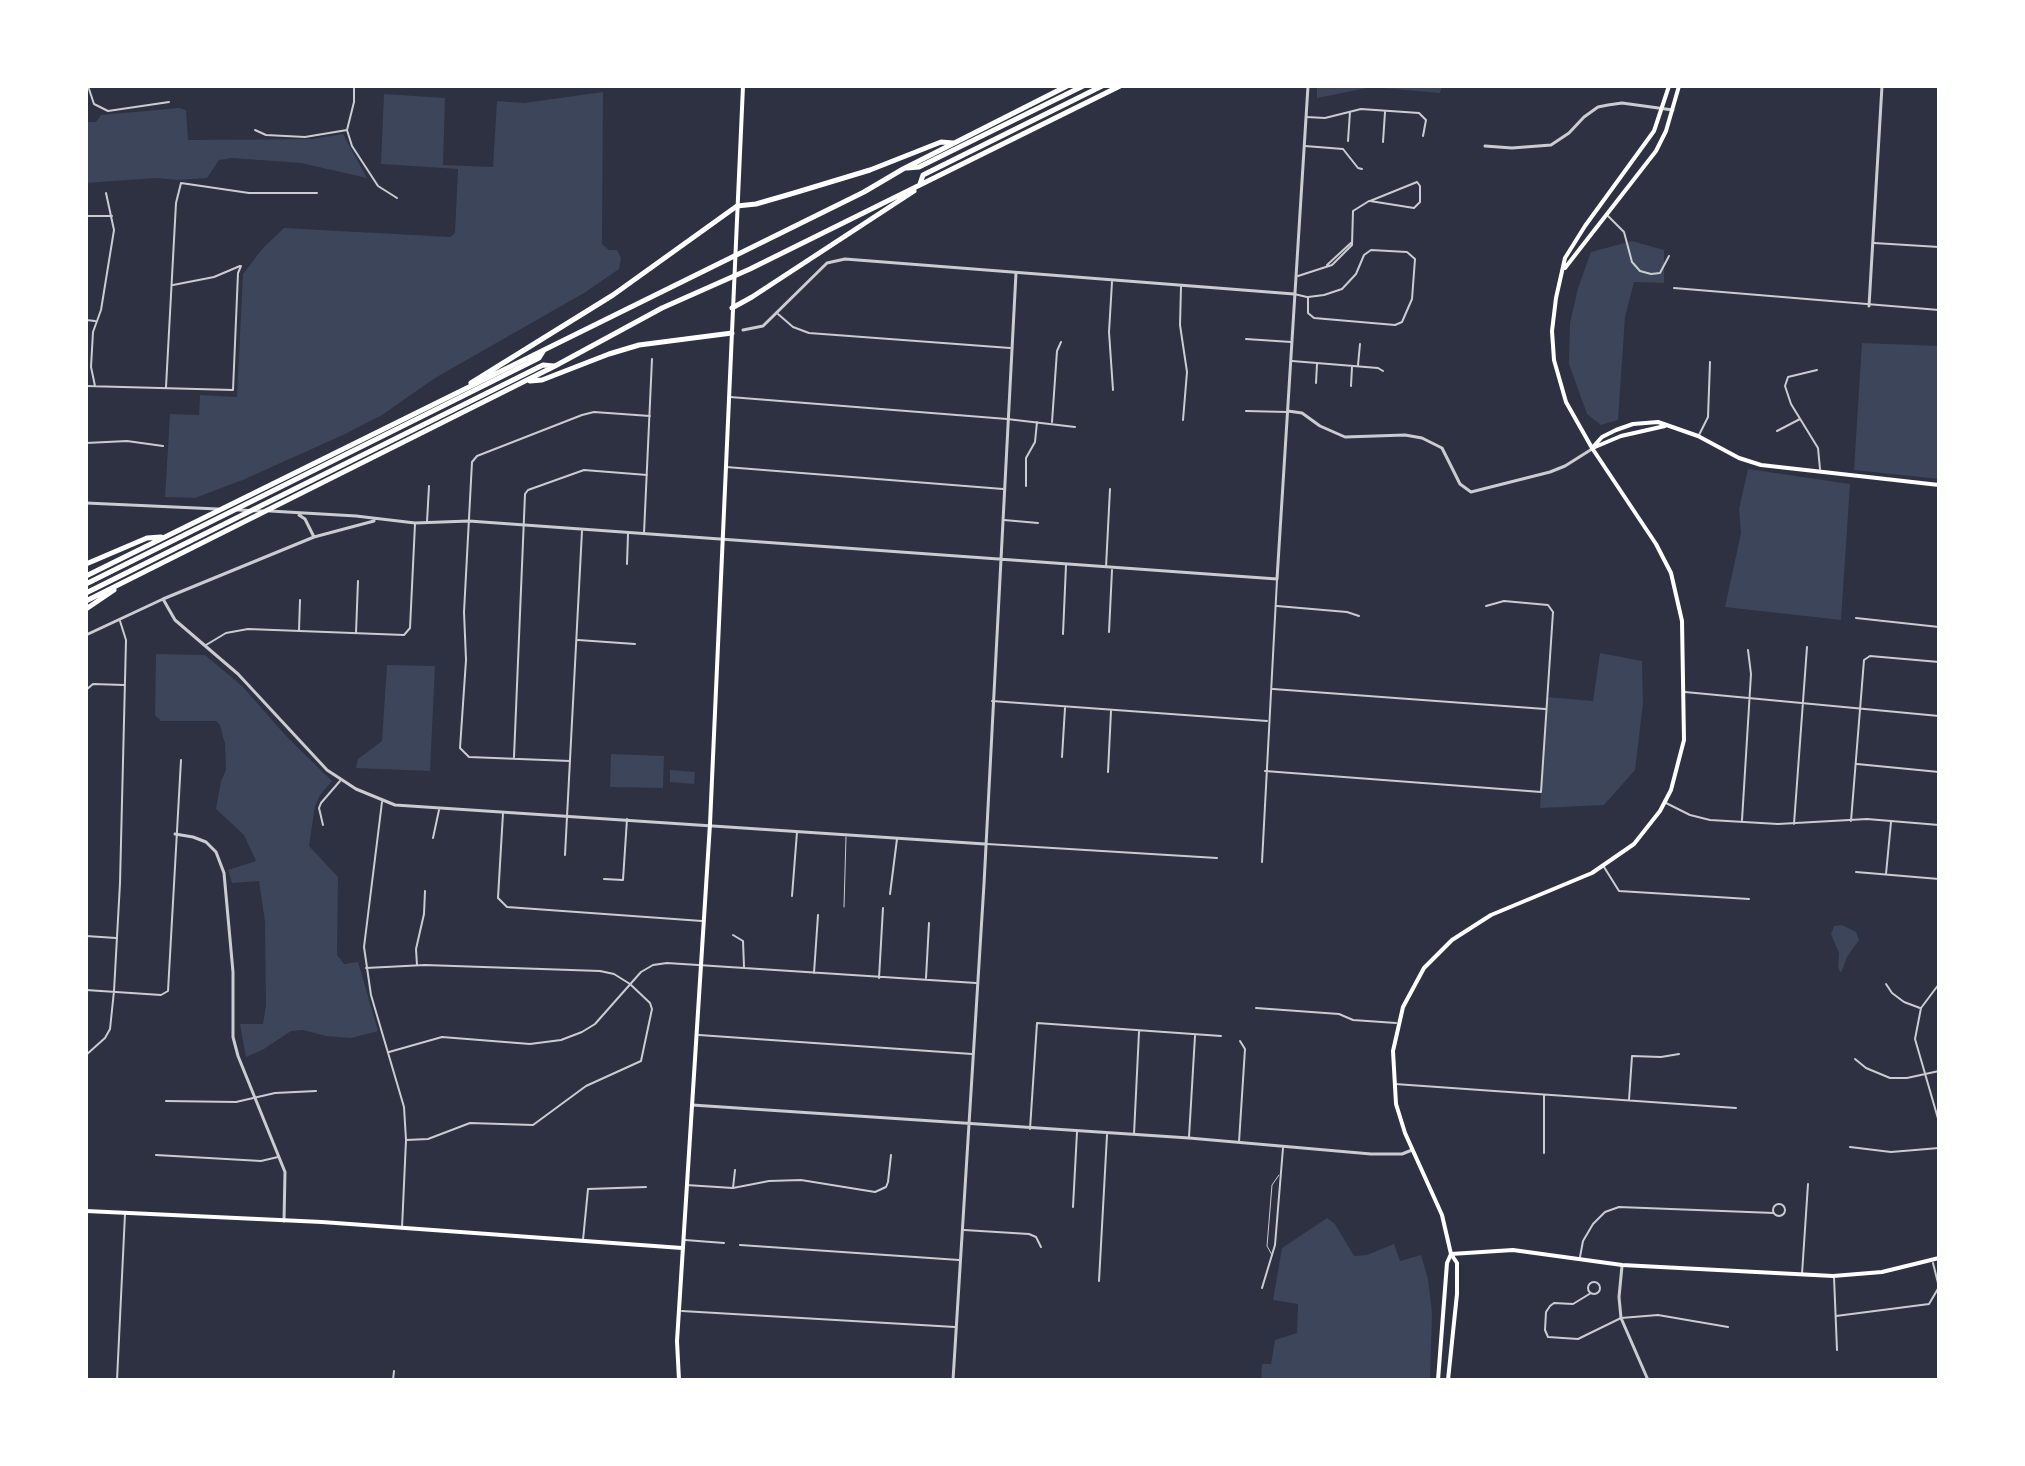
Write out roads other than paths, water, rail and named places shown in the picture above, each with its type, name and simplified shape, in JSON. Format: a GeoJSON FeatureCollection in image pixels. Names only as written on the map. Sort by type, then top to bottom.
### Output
{"type":"FeatureCollection","features":[{"type":"Feature","properties":{"kind":"highway"},"geometry":{"type":"LineString","coordinates":[[86,576],[442,402],[720,261],[750,249],[1067,86]]}},
{"type":"Feature","properties":{"kind":"highway"},"geometry":{"type":"LineString","coordinates":[[903,169],[919,167],[1083,86]]}},
{"type":"Feature","properties":{"kind":"highway"},"geometry":{"type":"LineString","coordinates":[[919,185],[923,175],[1102,86]]}},
{"type":"Feature","properties":{"kind":"highway"},"geometry":{"type":"LineString","coordinates":[[86,601],[555,366],[662,308],[750,269],[1120,86]]}},
{"type":"Feature","properties":{"kind":"highway"},"geometry":{"type":"LineString","coordinates":[[442,402],[613,295],[737,206],[756,204],[842,179],[941,142],[954,143]]}},
{"type":"Feature","properties":{"kind":"highway"},"geometry":{"type":"LineString","coordinates":[[732,308],[935,177]]}},
{"type":"Feature","properties":{"kind":"highway"},"geometry":{"type":"LineString","coordinates":[[525,381],[542,380],[639,345],[732,333]]}},
{"type":"Feature","properties":{"kind":"highway"},"geometry":{"type":"LineString","coordinates":[[86,584],[539,358],[545,349]]}},
{"type":"Feature","properties":{"kind":"highway"},"geometry":{"type":"LineString","coordinates":[[86,593],[543,365],[555,366]]}},
{"type":"Feature","properties":{"kind":"highway"},"geometry":{"type":"LineString","coordinates":[[86,564],[147,538],[166,536]]}},
{"type":"Feature","properties":{"kind":"highway"},"geometry":{"type":"LineString","coordinates":[[86,609],[131,579]]}},
{"type":"Feature","properties":{"kind":"main road"},"geometry":{"type":"LineString","coordinates":[[679,1380],[677,1341],[710,824],[743,86]]}},
{"type":"Feature","properties":{"kind":"main road"},"geometry":{"type":"LineString","coordinates":[[1448,1380],[1457,1263],[1451,1254],[1442,1215],[1412,1150],[1396,1104],[1393,1051],[1398,1023],[1417,980],[1434,956],[1452,940],[1491,915],[1604,866],[1634,844],[1665,803],[1679,766],[1684,740],[1682,621],[1671,573],[1566,402],[1554,360],[1553,323],[1565,258],[1574,241],[1643,148],[1663,108],[1669,86]]}},
{"type":"Feature","properties":{"kind":"main road"},"geometry":{"type":"LineString","coordinates":[[1564,270],[1656,151],[1679,86]]}},
{"type":"Feature","properties":{"kind":"main road"},"geometry":{"type":"LineString","coordinates":[[1592,448],[1621,436],[1665,426],[1698,436],[1749,462],[1939,485]]}},
{"type":"Feature","properties":{"kind":"main road"},"geometry":{"type":"LineString","coordinates":[[86,1211],[682,1248]]}},
{"type":"Feature","properties":{"kind":"main road"},"geometry":{"type":"LineString","coordinates":[[1451,1254],[1513,1250],[1622,1265],[1833,1276],[1882,1272],[1939,1258]]}},
{"type":"Feature","properties":{"kind":"main road"},"geometry":{"type":"LineString","coordinates":[[1438,1380],[1447,1263],[1451,1254]]}},
{"type":"Feature","properties":{"kind":"street"},"geometry":{"type":"LineString","coordinates":[[88,86],[91,100],[102,109],[117,111],[169,102]]}},
{"type":"Feature","properties":{"kind":"street"},"geometry":{"type":"LineString","coordinates":[[354,86],[354,102],[347,130],[352,146],[378,186],[397,198]]}},
{"type":"Feature","properties":{"kind":"street"},"geometry":{"type":"LineString","coordinates":[[1262,862],[1308,86]]}},
{"type":"Feature","properties":{"kind":"street"},"geometry":{"type":"LineString","coordinates":[[1869,306],[1882,86]]}},
{"type":"Feature","properties":{"kind":"street"},"geometry":{"type":"LineString","coordinates":[[1485,146],[1512,148],[1551,145],[1598,107],[1608,105],[1622,103],[1673,110]]}},
{"type":"Feature","properties":{"kind":"street"},"geometry":{"type":"LineString","coordinates":[[1305,117],[1325,118],[1361,109],[1424,115],[1423,136]]}},
{"type":"Feature","properties":{"kind":"street"},"geometry":{"type":"LineString","coordinates":[[1383,142],[1385,110]]}},
{"type":"Feature","properties":{"kind":"street"},"geometry":{"type":"LineString","coordinates":[[1348,141],[1350,111]]}},
{"type":"Feature","properties":{"kind":"street"},"geometry":{"type":"LineString","coordinates":[[255,130],[266,135],[305,137],[347,130]]}},
{"type":"Feature","properties":{"kind":"street"},"geometry":{"type":"LineString","coordinates":[[1303,145],[1343,149],[1362,169]]}},
{"type":"Feature","properties":{"kind":"street"},"geometry":{"type":"LineString","coordinates":[[1295,277],[1332,265],[1352,241],[1353,211],[1370,201],[1412,183],[1417,182],[1420,186],[1420,202],[1414,208],[1370,201]]}},
{"type":"Feature","properties":{"kind":"street"},"geometry":{"type":"LineString","coordinates":[[166,387],[176,203],[181,183],[249,193],[317,193]]}},
{"type":"Feature","properties":{"kind":"street"},"geometry":{"type":"LineString","coordinates":[[95,386],[91,353],[106,286],[114,230],[106,193]]}},
{"type":"Feature","properties":{"kind":"street"},"geometry":{"type":"LineString","coordinates":[[86,216],[113,216]]}},
{"type":"Feature","properties":{"kind":"street"},"geometry":{"type":"LineString","coordinates":[[1607,216],[1624,232],[1632,262],[1640,271],[1660,273],[1669,256]]}},
{"type":"Feature","properties":{"kind":"street"},"geometry":{"type":"LineString","coordinates":[[1873,242],[1939,247]]}},
{"type":"Feature","properties":{"kind":"street"},"geometry":{"type":"LineString","coordinates":[[732,333],[763,326],[827,263],[837,260],[1308,297],[1342,289],[1356,274],[1364,255],[1371,250],[1407,252],[1415,259],[1412,299],[1407,315],[1395,325],[1314,318],[1308,313],[1308,297]]}},
{"type":"Feature","properties":{"kind":"street"},"geometry":{"type":"LineString","coordinates":[[86,386],[233,390],[238,273],[241,266],[214,277],[172,285]]}},
{"type":"Feature","properties":{"kind":"street"},"geometry":{"type":"LineString","coordinates":[[953,1380],[978,983],[1016,273]]}},
{"type":"Feature","properties":{"kind":"street"},"geometry":{"type":"LineString","coordinates":[[1112,281],[1109,332],[1113,390]]}},
{"type":"Feature","properties":{"kind":"street"},"geometry":{"type":"LineString","coordinates":[[1181,286],[1180,325],[1187,372],[1183,420]]}},
{"type":"Feature","properties":{"kind":"street"},"geometry":{"type":"LineString","coordinates":[[1674,288],[1939,310]]}},
{"type":"Feature","properties":{"kind":"street"},"geometry":{"type":"LineString","coordinates":[[778,314],[793,327],[809,333],[1011,348]]}},
{"type":"Feature","properties":{"kind":"street"},"geometry":{"type":"LineString","coordinates":[[86,320],[96,322]]}},
{"type":"Feature","properties":{"kind":"street"},"geometry":{"type":"LineString","coordinates":[[1246,339],[1292,342]]}},
{"type":"Feature","properties":{"kind":"street"},"geometry":{"type":"LineString","coordinates":[[1052,423],[1057,351],[1061,342]]}},
{"type":"Feature","properties":{"kind":"street"},"geometry":{"type":"LineString","coordinates":[[1358,366],[1360,344]]}},
{"type":"Feature","properties":{"kind":"street"},"geometry":{"type":"LineString","coordinates":[[644,534],[652,359]]}},
{"type":"Feature","properties":{"kind":"street"},"geometry":{"type":"LineString","coordinates":[[1291,361],[1383,371]]}},
{"type":"Feature","properties":{"kind":"street"},"geometry":{"type":"LineString","coordinates":[[1698,436],[1708,417],[1710,362]]}},
{"type":"Feature","properties":{"kind":"street"},"geometry":{"type":"LineString","coordinates":[[1316,383],[1317,363]]}},
{"type":"Feature","properties":{"kind":"street"},"geometry":{"type":"LineString","coordinates":[[1351,386],[1352,366]]}},
{"type":"Feature","properties":{"kind":"street"},"geometry":{"type":"LineString","coordinates":[[1817,370],[1788,377],[1785,386],[1791,404],[1818,448],[1820,471]]}},
{"type":"Feature","properties":{"kind":"street"},"geometry":{"type":"LineString","coordinates":[[728,397],[1037,421],[1075,427]]}},
{"type":"Feature","properties":{"kind":"street"},"geometry":{"type":"LineString","coordinates":[[1246,411],[1302,413],[1320,426],[1345,437],[1360,439],[1405,435],[1422,438],[1442,448],[1460,484],[1471,492],[1550,472],[1592,448]]}},
{"type":"Feature","properties":{"kind":"street"},"geometry":{"type":"LineString","coordinates":[[570,761],[469,757],[459,746],[466,660],[464,612],[471,466],[477,456],[582,415],[594,412],[650,416]]}},
{"type":"Feature","properties":{"kind":"street"},"geometry":{"type":"LineString","coordinates":[[1777,431],[1801,418]]}},
{"type":"Feature","properties":{"kind":"street"},"geometry":{"type":"LineString","coordinates":[[1026,486],[1026,458],[1035,442],[1037,421]]}},
{"type":"Feature","properties":{"kind":"street"},"geometry":{"type":"LineString","coordinates":[[86,443],[127,441],[163,446]]}},
{"type":"Feature","properties":{"kind":"street"},"geometry":{"type":"LineString","coordinates":[[725,467],[1004,489]]}},
{"type":"Feature","properties":{"kind":"street"},"geometry":{"type":"LineString","coordinates":[[514,758],[523,499],[528,490],[584,470],[647,475]]}},
{"type":"Feature","properties":{"kind":"street"},"geometry":{"type":"LineString","coordinates":[[427,523],[429,486]]}},
{"type":"Feature","properties":{"kind":"street"},"geometry":{"type":"LineString","coordinates":[[1106,568],[1110,489]]}},
{"type":"Feature","properties":{"kind":"street"},"geometry":{"type":"LineString","coordinates":[[86,503],[356,516],[415,523],[469,521],[1277,579]]}},
{"type":"Feature","properties":{"kind":"street"},"geometry":{"type":"LineString","coordinates":[[297,514],[305,519],[314,537]]}},
{"type":"Feature","properties":{"kind":"street"},"geometry":{"type":"LineString","coordinates":[[1002,519],[1038,523]]}},
{"type":"Feature","properties":{"kind":"street"},"geometry":{"type":"LineString","coordinates":[[86,635],[163,599],[314,537],[378,520]]}},
{"type":"Feature","properties":{"kind":"street"},"geometry":{"type":"LineString","coordinates":[[206,645],[237,630],[404,635],[409,631],[415,523]]}},
{"type":"Feature","properties":{"kind":"street"},"geometry":{"type":"LineString","coordinates":[[565,855],[582,531]]}},
{"type":"Feature","properties":{"kind":"street"},"geometry":{"type":"LineString","coordinates":[[627,564],[628,533]]}},
{"type":"Feature","properties":{"kind":"street"},"geometry":{"type":"LineString","coordinates":[[1063,634],[1066,565]]}},
{"type":"Feature","properties":{"kind":"street"},"geometry":{"type":"LineString","coordinates":[[1109,632],[1112,568]]}},
{"type":"Feature","properties":{"kind":"street"},"geometry":{"type":"LineString","coordinates":[[356,634],[358,581]]}},
{"type":"Feature","properties":{"kind":"street"},"geometry":{"type":"LineString","coordinates":[[163,599],[175,620],[238,674],[312,755],[341,780],[395,805],[1217,858]]}},
{"type":"Feature","properties":{"kind":"street"},"geometry":{"type":"LineString","coordinates":[[299,631],[300,600]]}},
{"type":"Feature","properties":{"kind":"street"},"geometry":{"type":"LineString","coordinates":[[1265,771],[1541,792],[1553,612],[1548,605],[1504,601],[1486,606]]}},
{"type":"Feature","properties":{"kind":"street"},"geometry":{"type":"LineString","coordinates":[[1275,606],[1347,612],[1359,616]]}},
{"type":"Feature","properties":{"kind":"street"},"geometry":{"type":"LineString","coordinates":[[1856,618],[1939,627]]}},
{"type":"Feature","properties":{"kind":"street"},"geometry":{"type":"LineString","coordinates":[[86,1055],[105,1038],[110,1029],[114,991],[126,640],[120,619]]}},
{"type":"Feature","properties":{"kind":"street"},"geometry":{"type":"LineString","coordinates":[[577,640],[635,644]]}},
{"type":"Feature","properties":{"kind":"street"},"geometry":{"type":"LineString","coordinates":[[1794,824],[1807,647]]}},
{"type":"Feature","properties":{"kind":"street"},"geometry":{"type":"LineString","coordinates":[[1741,822],[1750,699],[1748,650]]}},
{"type":"Feature","properties":{"kind":"street"},"geometry":{"type":"LineString","coordinates":[[1851,821],[1864,660],[1870,656],[1939,662]]}},
{"type":"Feature","properties":{"kind":"street"},"geometry":{"type":"LineString","coordinates":[[86,690],[93,684],[125,685]]}},
{"type":"Feature","properties":{"kind":"street"},"geometry":{"type":"LineString","coordinates":[[1270,689],[1547,709]]}},
{"type":"Feature","properties":{"kind":"street"},"geometry":{"type":"LineString","coordinates":[[1684,691],[1939,716]]}},
{"type":"Feature","properties":{"kind":"street"},"geometry":{"type":"LineString","coordinates":[[992,701],[1268,721]]}},
{"type":"Feature","properties":{"kind":"street"},"geometry":{"type":"LineString","coordinates":[[1062,757],[1065,706]]}},
{"type":"Feature","properties":{"kind":"street"},"geometry":{"type":"LineString","coordinates":[[1108,772],[1111,710]]}},
{"type":"Feature","properties":{"kind":"street"},"geometry":{"type":"LineString","coordinates":[[86,990],[161,995],[169,987],[181,760]]}},
{"type":"Feature","properties":{"kind":"street"},"geometry":{"type":"LineString","coordinates":[[1856,764],[1939,772]]}},
{"type":"Feature","properties":{"kind":"street"},"geometry":{"type":"LineString","coordinates":[[323,825],[319,808],[321,803],[341,780]]}},
{"type":"Feature","properties":{"kind":"street"},"geometry":{"type":"LineString","coordinates":[[382,800],[365,926],[366,968],[371,995],[402,1094],[406,1140],[402,1229]]}},
{"type":"Feature","properties":{"kind":"street"},"geometry":{"type":"LineString","coordinates":[[1665,803],[1710,820],[1794,824],[1891,821],[1939,825]]}},
{"type":"Feature","properties":{"kind":"street"},"geometry":{"type":"LineString","coordinates":[[433,838],[439,809]]}},
{"type":"Feature","properties":{"kind":"street"},"geometry":{"type":"LineString","coordinates":[[503,812],[498,898],[502,904],[511,908],[704,921]]}},
{"type":"Feature","properties":{"kind":"street"},"geometry":{"type":"LineString","coordinates":[[604,879],[623,880],[627,819]]}},
{"type":"Feature","properties":{"kind":"street"},"geometry":{"type":"LineString","coordinates":[[1886,874],[1891,821]]}},
{"type":"Feature","properties":{"kind":"street"},"geometry":{"type":"LineString","coordinates":[[792,896],[797,831]]}},
{"type":"Feature","properties":{"kind":"street"},"geometry":{"type":"LineString","coordinates":[[175,834],[206,842],[220,859],[224,873],[233,972],[233,1037],[280,1156],[285,1181],[284,1221]]}},
{"type":"Feature","properties":{"kind":"street"},"geometry":{"type":"LineString","coordinates":[[890,894],[897,837]]}},
{"type":"Feature","properties":{"kind":"street"},"geometry":{"type":"LineString","coordinates":[[1604,866],[1619,891],[1749,899]]}},
{"type":"Feature","properties":{"kind":"street"},"geometry":{"type":"LineString","coordinates":[[1856,872],[1939,879]]}},
{"type":"Feature","properties":{"kind":"street"},"geometry":{"type":"LineString","coordinates":[[417,966],[416,949],[424,914],[425,891]]}},
{"type":"Feature","properties":{"kind":"street"},"geometry":{"type":"LineString","coordinates":[[879,978],[883,908]]}},
{"type":"Feature","properties":{"kind":"street"},"geometry":{"type":"LineString","coordinates":[[814,973],[818,915]]}},
{"type":"Feature","properties":{"kind":"street"},"geometry":{"type":"LineString","coordinates":[[926,980],[929,923]]}},
{"type":"Feature","properties":{"kind":"street"},"geometry":{"type":"LineString","coordinates":[[733,935],[743,941],[744,968]]}},
{"type":"Feature","properties":{"kind":"street"},"geometry":{"type":"LineString","coordinates":[[86,936],[117,938]]}},
{"type":"Feature","properties":{"kind":"street"},"geometry":{"type":"LineString","coordinates":[[389,1052],[442,1037],[530,1044],[561,1040],[595,1024],[630,984],[653,965],[701,965],[978,983]]}},
{"type":"Feature","properties":{"kind":"street"},"geometry":{"type":"LineString","coordinates":[[366,968],[417,966],[600,971],[614,974],[630,984],[649,1000],[652,1009],[643,1058],[637,1064],[586,1086],[533,1125],[470,1123],[428,1139],[406,1140]]}},
{"type":"Feature","properties":{"kind":"street"},"geometry":{"type":"LineString","coordinates":[[1886,984],[1904,1002],[1921,1008]]}},
{"type":"Feature","properties":{"kind":"street"},"geometry":{"type":"LineString","coordinates":[[1939,984],[1921,1008],[1915,1039],[1939,1122]]}},
{"type":"Feature","properties":{"kind":"street"},"geometry":{"type":"LineString","coordinates":[[1256,1008],[1339,1014],[1352,1019],[1398,1023]]}},
{"type":"Feature","properties":{"kind":"street"},"geometry":{"type":"LineString","coordinates":[[1030,1129],[1037,1023],[1221,1036]]}},
{"type":"Feature","properties":{"kind":"street"},"geometry":{"type":"LineString","coordinates":[[1134,1135],[1139,1031]]}},
{"type":"Feature","properties":{"kind":"street"},"geometry":{"type":"LineString","coordinates":[[696,1034],[973,1054]]}},
{"type":"Feature","properties":{"kind":"street"},"geometry":{"type":"LineString","coordinates":[[1189,1138],[1195,1035]]}},
{"type":"Feature","properties":{"kind":"street"},"geometry":{"type":"LineString","coordinates":[[1239,1143],[1245,1049],[1240,1041]]}},
{"type":"Feature","properties":{"kind":"street"},"geometry":{"type":"LineString","coordinates":[[1628,1101],[1632,1056],[1679,1054]]}},
{"type":"Feature","properties":{"kind":"street"},"geometry":{"type":"LineString","coordinates":[[1855,1059],[1866,1068],[1890,1078],[1939,1071]]}},
{"type":"Feature","properties":{"kind":"street"},"geometry":{"type":"LineString","coordinates":[[1393,1084],[1736,1108]]}},
{"type":"Feature","properties":{"kind":"street"},"geometry":{"type":"LineString","coordinates":[[166,1101],[236,1102],[275,1093],[316,1091]]}},
{"type":"Feature","properties":{"kind":"street"},"geometry":{"type":"LineString","coordinates":[[1544,1095],[1544,1153]]}},
{"type":"Feature","properties":{"kind":"street"},"geometry":{"type":"LineString","coordinates":[[692,1105],[1107,1135],[1189,1138],[1371,1154],[1402,1154],[1412,1150]]}},
{"type":"Feature","properties":{"kind":"street"},"geometry":{"type":"LineString","coordinates":[[1073,1207],[1077,1132]]}},
{"type":"Feature","properties":{"kind":"street"},"geometry":{"type":"LineString","coordinates":[[1099,1281],[1107,1135]]}},
{"type":"Feature","properties":{"kind":"street"},"geometry":{"type":"LineString","coordinates":[[1262,1288],[1275,1245],[1283,1147]]}},
{"type":"Feature","properties":{"kind":"street"},"geometry":{"type":"LineString","coordinates":[[1850,1147],[1891,1152],[1939,1148]]}},
{"type":"Feature","properties":{"kind":"street"},"geometry":{"type":"LineString","coordinates":[[156,1155],[261,1161],[280,1156]]}},
{"type":"Feature","properties":{"kind":"street"},"geometry":{"type":"LineString","coordinates":[[686,1185],[733,1188],[769,1181],[801,1180],[880,1191],[888,1182],[891,1155]]}},
{"type":"Feature","properties":{"kind":"street"},"geometry":{"type":"LineString","coordinates":[[733,1188],[735,1170]]}},
{"type":"Feature","properties":{"kind":"street"},"geometry":{"type":"LineString","coordinates":[[1802,1275],[1808,1184]]}},
{"type":"Feature","properties":{"kind":"street"},"geometry":{"type":"LineString","coordinates":[[583,1241],[588,1189],[646,1187]]}},
{"type":"Feature","properties":{"kind":"street"},"geometry":{"type":"LineString","coordinates":[[1580,1259],[1583,1241],[1593,1224],[1605,1212],[1619,1207],[1774,1213]]}},
{"type":"Feature","properties":{"kind":"street"},"geometry":{"type":"LineString","coordinates":[[117,1380],[125,1214]]}},
{"type":"Feature","properties":{"kind":"street"},"geometry":{"type":"LineString","coordinates":[[962,1230],[1029,1234],[1036,1237],[1041,1247]]}},
{"type":"Feature","properties":{"kind":"street"},"geometry":{"type":"LineString","coordinates":[[683,1240],[724,1243]]}},
{"type":"Feature","properties":{"kind":"street"},"geometry":{"type":"LineString","coordinates":[[740,1245],[961,1260]]}},
{"type":"Feature","properties":{"kind":"street"},"geometry":{"type":"LineString","coordinates":[[1836,1316],[1929,1304],[1939,1287],[1932,1260]]}},
{"type":"Feature","properties":{"kind":"street"},"geometry":{"type":"LineString","coordinates":[[1622,1265],[1621,1318],[1648,1380]]}},
{"type":"Feature","properties":{"kind":"street"},"geometry":{"type":"LineString","coordinates":[[1833,1276],[1837,1350]]}},
{"type":"Feature","properties":{"kind":"street"},"geometry":{"type":"LineString","coordinates":[[1591,1293],[1573,1304],[1554,1303],[1550,1306],[1545,1330],[1548,1337],[1578,1339],[1621,1318],[1658,1315],[1728,1327]]}},
{"type":"Feature","properties":{"kind":"street"},"geometry":{"type":"LineString","coordinates":[[679,1311],[956,1328]]}},
{"type":"Feature","properties":{"kind":"street"},"geometry":{"type":"LineString","coordinates":[[393,1380],[394,1371]]}},
{"type":"Feature","properties":{"kind":"lane"},"geometry":{"type":"LineString","coordinates":[[844,907],[847,834]]}},
{"type":"Feature","properties":{"kind":"lane"},"geometry":{"type":"LineString","coordinates":[[1272,1255],[1267,1246],[1272,1185],[1280,1173]]}}]}
